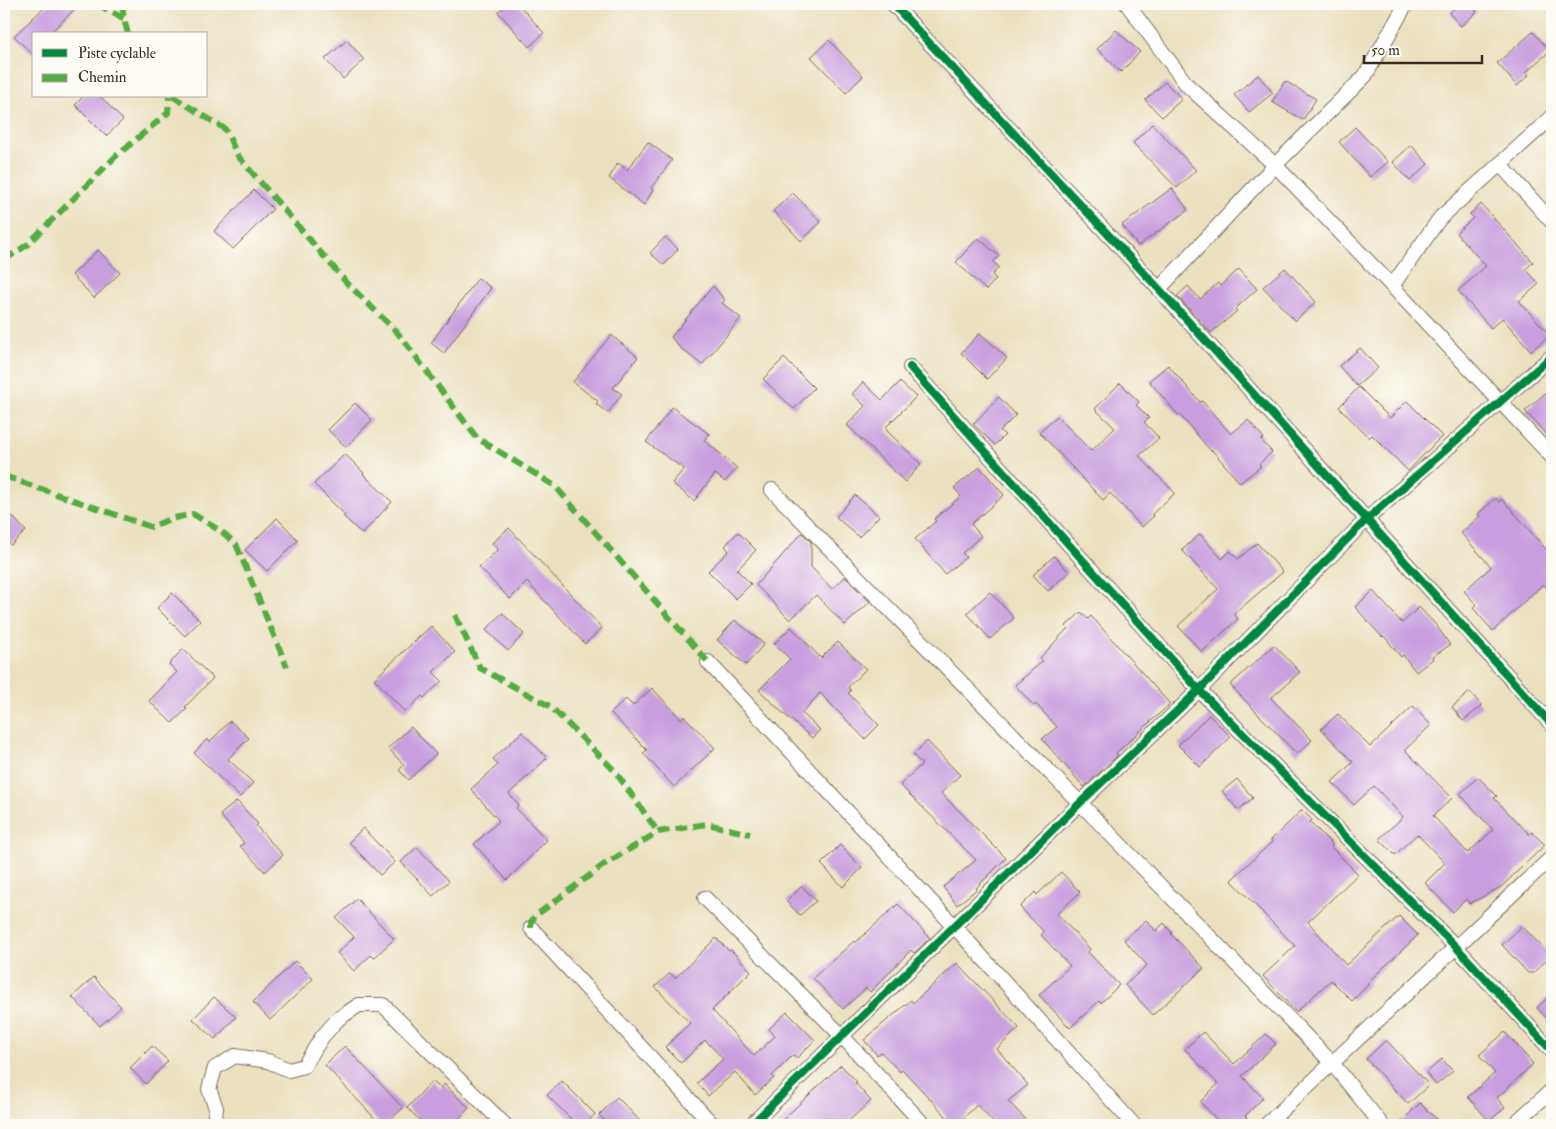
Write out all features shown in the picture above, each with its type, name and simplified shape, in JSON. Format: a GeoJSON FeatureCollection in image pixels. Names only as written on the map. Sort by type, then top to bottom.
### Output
{"type":"FeatureCollection","features":[{"type":"Feature","properties":{"kind":"street"},"geometry":{"type":"LineString","coordinates":[[893,4],[1159,289],[1552,725]]}},
{"type":"Feature","properties":{"kind":"street"},"geometry":{"type":"LineString","coordinates":[[1126,4],[1187,85],[1275,165],[1392,286],[1552,457]]}},
{"type":"Feature","properties":{"kind":"street"},"geometry":{"type":"LineString","coordinates":[[1159,289],[1275,165],[1364,76],[1406,4]]}},
{"type":"Feature","properties":{"kind":"street"},"geometry":{"type":"LineString","coordinates":[[1392,286],[1440,218],[1552,117]]}},
{"type":"Feature","properties":{"kind":"street"},"geometry":{"type":"LineString","coordinates":[[1500,164],[1552,222]]}},
{"type":"Feature","properties":{"kind":"street"},"geometry":{"type":"LineString","coordinates":[[751,1125],[1080,803],[1199,690],[1366,520],[1552,356]]}},
{"type":"Feature","properties":{"kind":"street"},"geometry":{"type":"LineString","coordinates":[[910,367],[1199,690],[1456,947],[1552,1051]]}},
{"type":"Feature","properties":{"kind":"street"},"geometry":{"type":"LineString","coordinates":[[772,490],[1080,803],[1332,1063],[1382,1125]]}},
{"type":"Feature","properties":{"kind":"street"},"geometry":{"type":"LineString","coordinates":[[708,662],[954,926],[1134,1125]]}},
{"type":"Feature","properties":{"kind":"street"},"geometry":{"type":"LineString","coordinates":[[1266,1125],[1552,857]]}},
{"type":"Feature","properties":{"kind":"street"},"geometry":{"type":"LineString","coordinates":[[705,898],[842,1036],[924,1125]]}},
{"type":"Feature","properties":{"kind":"street"},"geometry":{"type":"LineString","coordinates":[[531,928],[713,1125]]}},
{"type":"Feature","properties":{"kind":"street"},"geometry":{"type":"LineString","coordinates":[[214,1125],[216,1108],[210,1089],[215,1068],[235,1056],[268,1061],[289,1070],[304,1066],[322,1038],[338,1019],[359,1005],[384,1005],[506,1125]]}},
{"type":"Feature","properties":{"kind":"street"},"geometry":{"type":"LineString","coordinates":[[1513,1125],[1552,1090]]}},
{"type":"Feature","properties":{"kind":"building"},"geometry":{"type":"Polygon","coordinates":[[[48,4],[80,4],[51,32],[32,32],[32,54],[14,36],[48,4]]]}},
{"type":"Feature","properties":{"kind":"building"},"geometry":{"type":"Polygon","coordinates":[[[507,4],[518,4],[544,33],[529,47],[498,12],[507,4]]]}},
{"type":"Feature","properties":{"kind":"building"},"geometry":{"type":"Polygon","coordinates":[[[1459,4],[1470,4],[1477,12],[1461,26],[1449,13],[1459,4]]]}},
{"type":"Feature","properties":{"kind":"building"},"geometry":{"type":"Polygon","coordinates":[[[1116,30],[1140,52],[1121,72],[1097,49],[1116,30]]]}},
{"type":"Feature","properties":{"kind":"building"},"geometry":{"type":"Polygon","coordinates":[[[1533,32],[1550,51],[1526,72],[1529,75],[1517,86],[1497,63],[1533,32]]]}},
{"type":"Feature","properties":{"kind":"building"},"geometry":{"type":"Polygon","coordinates":[[[347,40],[364,60],[343,79],[325,59],[347,40]]]}},
{"type":"Feature","properties":{"kind":"building"},"geometry":{"type":"Polygon","coordinates":[[[829,40],[863,76],[846,93],[811,57],[829,40]]]}},
{"type":"Feature","properties":{"kind":"building"},"geometry":{"type":"Polygon","coordinates":[[[1258,75],[1273,93],[1249,112],[1234,95],[1258,75]]]}},
{"type":"Feature","properties":{"kind":"building"},"geometry":{"type":"Polygon","coordinates":[[[1285,81],[1316,99],[1303,120],[1272,102],[1285,81]]]}},
{"type":"Feature","properties":{"kind":"building"},"geometry":{"type":"Polygon","coordinates":[[[1165,82],[1182,99],[1162,117],[1145,100],[1165,82]]]}},
{"type":"Feature","properties":{"kind":"building"},"geometry":{"type":"Polygon","coordinates":[[[82,98],[102,98],[123,120],[106,136],[75,105],[82,98]]]}},
{"type":"Feature","properties":{"kind":"building"},"geometry":{"type":"Polygon","coordinates":[[[1152,124],[1196,170],[1177,188],[1133,143],[1152,124]]]}},
{"type":"Feature","properties":{"kind":"building"},"geometry":{"type":"Polygon","coordinates":[[[1355,127],[1388,162],[1370,177],[1339,142],[1355,127]]]}},
{"type":"Feature","properties":{"kind":"building"},"geometry":{"type":"Polygon","coordinates":[[[648,142],[672,160],[651,188],[653,190],[644,205],[609,178],[618,163],[627,170],[648,142]]]}},
{"type":"Feature","properties":{"kind":"building"},"geometry":{"type":"Polygon","coordinates":[[[1411,145],[1428,164],[1410,181],[1393,162],[1411,145]]]}},
{"type":"Feature","properties":{"kind":"building"},"geometry":{"type":"Polygon","coordinates":[[[1172,188],[1188,210],[1138,246],[1122,225],[1172,188]]]}},
{"type":"Feature","properties":{"kind":"building"},"geometry":{"type":"Polygon","coordinates":[[[254,190],[273,209],[233,249],[214,231],[254,190]]]}},
{"type":"Feature","properties":{"kind":"building"},"geometry":{"type":"Polygon","coordinates":[[[793,193],[821,222],[801,241],[773,211],[793,193]]]}},
{"type":"Feature","properties":{"kind":"building"},"geometry":{"type":"Polygon","coordinates":[[[1481,204],[1533,262],[1526,269],[1539,284],[1519,301],[1550,335],[1531,351],[1502,318],[1491,328],[1458,291],[1486,266],[1456,233],[1473,218],[1470,214],[1481,204]]]}},
{"type":"Feature","properties":{"kind":"building"},"geometry":{"type":"Polygon","coordinates":[[[665,237],[678,249],[664,265],[650,253],[665,237]]]}},
{"type":"Feature","properties":{"kind":"building"},"geometry":{"type":"Polygon","coordinates":[[[978,238],[999,256],[993,262],[999,267],[992,275],[996,279],[986,290],[956,262],[978,238]]]}},
{"type":"Feature","properties":{"kind":"building"},"geometry":{"type":"Polygon","coordinates":[[[98,250],[120,273],[94,298],[72,275],[98,250]]]}},
{"type":"Feature","properties":{"kind":"building"},"geometry":{"type":"Polygon","coordinates":[[[1285,268],[1316,302],[1295,321],[1263,287],[1285,268]]]}},
{"type":"Feature","properties":{"kind":"building"},"geometry":{"type":"Polygon","coordinates":[[[1239,269],[1257,289],[1235,309],[1237,311],[1211,333],[1177,296],[1188,286],[1200,299],[1218,283],[1220,286],[1239,269]]]}},
{"type":"Feature","properties":{"kind":"building"},"geometry":{"type":"Polygon","coordinates":[[[478,278],[491,288],[444,353],[431,343],[478,278]]]}},
{"type":"Feature","properties":{"kind":"building"},"geometry":{"type":"Polygon","coordinates":[[[713,286],[725,300],[722,303],[741,318],[702,365],[678,346],[671,337],[713,286]]]}},
{"type":"Feature","properties":{"kind":"building"},"geometry":{"type":"Polygon","coordinates":[[[980,333],[1007,358],[987,379],[961,353],[980,333]]]}},
{"type":"Feature","properties":{"kind":"building"},"geometry":{"type":"Polygon","coordinates":[[[611,335],[638,357],[613,388],[622,394],[608,413],[596,404],[598,401],[573,382],[611,335]]]}},
{"type":"Feature","properties":{"kind":"building"},"geometry":{"type":"Polygon","coordinates":[[[1360,348],[1378,368],[1357,386],[1339,366],[1360,348]]]}},
{"type":"Feature","properties":{"kind":"building"},"geometry":{"type":"Polygon","coordinates":[[[784,358],[814,388],[794,409],[763,379],[784,358]]]}},
{"type":"Feature","properties":{"kind":"building"},"geometry":{"type":"Polygon","coordinates":[[[1168,365],[1231,434],[1248,420],[1264,438],[1261,440],[1272,452],[1259,464],[1261,466],[1240,483],[1149,381],[1168,365]]]}},
{"type":"Feature","properties":{"kind":"building"},"geometry":{"type":"Polygon","coordinates":[[[863,382],[882,400],[900,382],[916,397],[886,427],[886,430],[921,464],[905,482],[847,425],[865,406],[852,394],[863,382]]]}},
{"type":"Feature","properties":{"kind":"building"},"geometry":{"type":"Polygon","coordinates":[[[1120,383],[1139,402],[1136,405],[1149,418],[1144,422],[1159,438],[1139,456],[1175,493],[1152,514],[1154,516],[1142,527],[1110,493],[1103,500],[1039,432],[1057,416],[1091,451],[1115,428],[1095,409],[1120,383]]]}},
{"type":"Feature","properties":{"kind":"building"},"geometry":{"type":"Polygon","coordinates":[[[1359,387],[1390,418],[1407,401],[1442,436],[1408,471],[1372,435],[1369,438],[1339,407],[1359,387]]]}},
{"type":"Feature","properties":{"kind":"building"},"geometry":{"type":"Polygon","coordinates":[[[1552,387],[1552,441],[1525,411],[1552,387]]]}},
{"type":"Feature","properties":{"kind":"building"},"geometry":{"type":"Polygon","coordinates":[[[999,397],[1016,415],[1000,431],[1005,435],[995,445],[973,424],[999,397]]]}},
{"type":"Feature","properties":{"kind":"building"},"geometry":{"type":"Polygon","coordinates":[[[355,403],[372,420],[346,447],[328,430],[355,403]]]}},
{"type":"Feature","properties":{"kind":"building"},"geometry":{"type":"Polygon","coordinates":[[[672,407],[709,434],[704,440],[737,468],[725,482],[715,474],[694,501],[672,483],[684,469],[646,442],[672,407]]]}},
{"type":"Feature","properties":{"kind":"building"},"geometry":{"type":"Polygon","coordinates":[[[345,454],[392,502],[362,534],[314,484],[345,454]]]}},
{"type":"Feature","properties":{"kind":"building"},"geometry":{"type":"Polygon","coordinates":[[[980,467],[1004,495],[971,524],[981,536],[962,553],[966,557],[945,574],[915,539],[936,521],[934,519],[961,496],[954,488],[980,467]]]}},
{"type":"Feature","properties":{"kind":"building"},"geometry":{"type":"Polygon","coordinates":[[[855,495],[879,516],[859,537],[836,517],[855,495]]]}},
{"type":"Feature","properties":{"kind":"building"},"geometry":{"type":"Polygon","coordinates":[[[1496,498],[1499,502],[1502,499],[1552,556],[1552,593],[1543,584],[1493,631],[1473,608],[1477,605],[1464,591],[1491,567],[1461,533],[1496,498]]]}},
{"type":"Feature","properties":{"kind":"building"},"geometry":{"type":"Polygon","coordinates":[[[12,516],[26,531],[11,545],[4,538],[4,524],[12,516]]]}},
{"type":"Feature","properties":{"kind":"building"},"geometry":{"type":"Polygon","coordinates":[[[277,518],[298,540],[267,571],[245,550],[277,518]]]}},
{"type":"Feature","properties":{"kind":"building"},"geometry":{"type":"Polygon","coordinates":[[[509,528],[602,628],[585,644],[527,582],[510,599],[479,567],[498,550],[492,543],[509,528]]]}},
{"type":"Feature","properties":{"kind":"building"},"geometry":{"type":"Polygon","coordinates":[[[738,532],[756,550],[737,570],[751,584],[736,599],[708,571],[729,551],[725,546],[738,532]]]}},
{"type":"Feature","properties":{"kind":"building"},"geometry":{"type":"Polygon","coordinates":[[[802,533],[811,542],[811,567],[832,589],[845,577],[870,602],[845,625],[816,595],[790,620],[756,585],[802,533]]]}},
{"type":"Feature","properties":{"kind":"building"},"geometry":{"type":"Polygon","coordinates":[[[1200,534],[1222,559],[1230,551],[1238,559],[1257,543],[1283,572],[1234,614],[1238,619],[1202,652],[1178,626],[1218,589],[1182,550],[1200,534]]]}},
{"type":"Feature","properties":{"kind":"building"},"geometry":{"type":"Polygon","coordinates":[[[1054,556],[1069,572],[1048,591],[1033,575],[1054,556]]]}},
{"type":"Feature","properties":{"kind":"building"},"geometry":{"type":"Polygon","coordinates":[[[1373,591],[1402,623],[1419,607],[1436,625],[1450,645],[1432,657],[1433,659],[1416,672],[1403,655],[1401,657],[1384,636],[1382,637],[1355,607],[1373,591]]]}},
{"type":"Feature","properties":{"kind":"building"},"geometry":{"type":"Polygon","coordinates":[[[990,592],[1014,618],[990,639],[967,613],[990,592]]]}},
{"type":"Feature","properties":{"kind":"building"},"geometry":{"type":"Polygon","coordinates":[[[172,593],[200,621],[185,636],[157,608],[172,593]]]}},
{"type":"Feature","properties":{"kind":"building"},"geometry":{"type":"Polygon","coordinates":[[[1081,612],[1088,619],[1091,616],[1170,704],[1116,753],[1118,755],[1084,787],[1042,739],[1057,727],[1015,685],[1043,661],[1040,658],[1068,628],[1066,626],[1081,612]]]}},
{"type":"Feature","properties":{"kind":"building"},"geometry":{"type":"Polygon","coordinates":[[[502,613],[524,634],[508,651],[486,630],[502,613]]]}},
{"type":"Feature","properties":{"kind":"building"},"geometry":{"type":"Polygon","coordinates":[[[735,620],[764,644],[746,665],[717,640],[735,620]]]}},
{"type":"Feature","properties":{"kind":"building"},"geometry":{"type":"Polygon","coordinates":[[[431,626],[455,652],[433,672],[442,681],[405,712],[374,679],[431,626]]]}},
{"type":"Feature","properties":{"kind":"building"},"geometry":{"type":"Polygon","coordinates":[[[791,627],[821,658],[838,642],[866,669],[848,687],[851,691],[848,693],[879,725],[865,739],[820,693],[802,713],[820,730],[812,738],[759,690],[790,659],[774,644],[791,627]]]}},
{"type":"Feature","properties":{"kind":"building"},"geometry":{"type":"Polygon","coordinates":[[[1274,645],[1300,672],[1271,698],[1312,740],[1297,754],[1230,685],[1274,645]]]}},
{"type":"Feature","properties":{"kind":"building"},"geometry":{"type":"Polygon","coordinates":[[[183,649],[213,678],[185,707],[187,709],[172,723],[149,701],[177,672],[169,664],[183,649]]]}},
{"type":"Feature","properties":{"kind":"building"},"geometry":{"type":"Polygon","coordinates":[[[652,688],[681,719],[684,716],[715,748],[674,787],[643,753],[647,750],[611,713],[626,699],[633,706],[652,688]]]}},
{"type":"Feature","properties":{"kind":"building"},"geometry":{"type":"Polygon","coordinates":[[[1470,692],[1482,706],[1463,721],[1452,707],[1470,692]]]}},
{"type":"Feature","properties":{"kind":"building"},"geometry":{"type":"Polygon","coordinates":[[[1413,706],[1431,725],[1405,750],[1452,798],[1433,816],[1468,853],[1493,830],[1460,794],[1478,777],[1497,796],[1494,798],[1529,834],[1532,832],[1545,845],[1501,887],[1469,904],[1466,899],[1453,912],[1425,883],[1445,863],[1417,834],[1395,855],[1379,839],[1403,817],[1374,786],[1354,805],[1332,782],[1353,762],[1321,729],[1338,714],[1370,747],[1413,706]]]}},
{"type":"Feature","properties":{"kind":"building"},"geometry":{"type":"Polygon","coordinates":[[[1209,715],[1231,737],[1200,767],[1178,745],[1209,715]]]}},
{"type":"Feature","properties":{"kind":"building"},"geometry":{"type":"Polygon","coordinates":[[[230,721],[249,738],[228,759],[253,783],[240,797],[194,753],[207,739],[210,742],[230,721]]]}},
{"type":"Feature","properties":{"kind":"building"},"geometry":{"type":"Polygon","coordinates":[[[411,727],[436,754],[408,780],[399,770],[404,765],[388,748],[411,727]]]}},
{"type":"Feature","properties":{"kind":"building"},"geometry":{"type":"Polygon","coordinates":[[[522,732],[547,758],[509,794],[519,805],[516,808],[547,840],[507,880],[474,844],[499,821],[471,789],[498,765],[493,759],[522,732]]]}},
{"type":"Feature","properties":{"kind":"building"},"geometry":{"type":"Polygon","coordinates":[[[927,741],[960,775],[941,793],[1006,858],[977,889],[957,905],[943,887],[976,860],[900,785],[922,764],[913,755],[927,741]]]}},
{"type":"Feature","properties":{"kind":"building"},"geometry":{"type":"Polygon","coordinates":[[[1237,779],[1253,798],[1238,810],[1222,791],[1237,779]]]}},
{"type":"Feature","properties":{"kind":"building"},"geometry":{"type":"Polygon","coordinates":[[[237,801],[258,824],[256,826],[283,855],[265,872],[240,846],[244,843],[220,815],[237,801]]]}},
{"type":"Feature","properties":{"kind":"building"},"geometry":{"type":"Polygon","coordinates":[[[1302,810],[1312,820],[1310,822],[1333,845],[1331,847],[1358,874],[1308,922],[1346,965],[1399,916],[1418,935],[1367,983],[1368,985],[1352,1001],[1331,980],[1296,1012],[1263,976],[1295,946],[1231,880],[1272,842],[1271,840],[1302,810]]]}},
{"type":"Feature","properties":{"kind":"building"},"geometry":{"type":"Polygon","coordinates":[[[363,828],[395,862],[380,875],[349,842],[363,828]]]}},
{"type":"Feature","properties":{"kind":"building"},"geometry":{"type":"Polygon","coordinates":[[[840,845],[862,868],[843,887],[821,864],[840,845]]]}},
{"type":"Feature","properties":{"kind":"building"},"geometry":{"type":"Polygon","coordinates":[[[417,847],[449,881],[433,896],[401,862],[417,847]]]}},
{"type":"Feature","properties":{"kind":"building"},"geometry":{"type":"Polygon","coordinates":[[[1061,872],[1080,892],[1057,914],[1090,949],[1088,952],[1119,985],[1101,1003],[1099,1001],[1070,1028],[1039,995],[1070,966],[1041,935],[1044,932],[1020,907],[1035,892],[1037,895],[1061,872]]]}},
{"type":"Feature","properties":{"kind":"building"},"geometry":{"type":"Polygon","coordinates":[[[802,886],[816,901],[800,915],[786,901],[802,886]]]}},
{"type":"Feature","properties":{"kind":"building"},"geometry":{"type":"Polygon","coordinates":[[[357,899],[394,939],[374,958],[371,955],[354,971],[337,953],[354,937],[336,918],[357,899]]]}},
{"type":"Feature","properties":{"kind":"building"},"geometry":{"type":"Polygon","coordinates":[[[898,904],[930,938],[914,953],[911,950],[870,992],[866,988],[843,1009],[813,978],[898,904]]]}},
{"type":"Feature","properties":{"kind":"building"},"geometry":{"type":"Polygon","coordinates":[[[1146,920],[1156,931],[1164,923],[1171,934],[1204,968],[1153,1015],[1125,985],[1147,965],[1124,940],[1146,920]]]}},
{"type":"Feature","properties":{"kind":"building"},"geometry":{"type":"Polygon","coordinates":[[[1522,926],[1551,956],[1533,973],[1528,973],[1502,945],[1522,926]]]}},
{"type":"Feature","properties":{"kind":"building"},"geometry":{"type":"Polygon","coordinates":[[[716,938],[729,951],[731,950],[751,971],[712,1010],[754,1056],[775,1036],[769,1029],[787,1012],[815,1040],[797,1058],[793,1055],[772,1076],[774,1078],[755,1095],[735,1072],[708,1096],[697,1083],[723,1059],[705,1040],[681,1063],[665,1047],[690,1023],[655,987],[670,973],[675,978],[716,938]]]}},
{"type":"Feature","properties":{"kind":"building"},"geometry":{"type":"Polygon","coordinates":[[[295,961],[313,979],[270,1020],[253,1002],[295,961]]]}},
{"type":"Feature","properties":{"kind":"building"},"geometry":{"type":"Polygon","coordinates":[[[957,963],[1019,1028],[997,1049],[1028,1085],[1008,1101],[1031,1125],[996,1125],[977,1105],[956,1125],[952,1125],[945,1118],[946,1116],[902,1069],[900,1072],[881,1052],[877,1055],[864,1040],[911,1000],[913,1003],[957,963]]]}},
{"type":"Feature","properties":{"kind":"building"},"geometry":{"type":"Polygon","coordinates":[[[94,977],[121,1007],[100,1026],[72,997],[94,977]]]}},
{"type":"Feature","properties":{"kind":"building"},"geometry":{"type":"Polygon","coordinates":[[[1552,993],[1552,1024],[1537,1008],[1552,993]]]}},
{"type":"Feature","properties":{"kind":"building"},"geometry":{"type":"Polygon","coordinates":[[[214,997],[236,1017],[215,1039],[193,1019],[214,997]]]}},
{"type":"Feature","properties":{"kind":"building"},"geometry":{"type":"Polygon","coordinates":[[[1203,1032],[1234,1064],[1266,1034],[1276,1044],[1242,1076],[1263,1098],[1239,1125],[1222,1125],[1200,1102],[1218,1084],[1185,1049],[1203,1032]]]}},
{"type":"Feature","properties":{"kind":"building"},"geometry":{"type":"Polygon","coordinates":[[[1505,1032],[1533,1064],[1497,1098],[1505,1108],[1489,1121],[1468,1097],[1495,1073],[1479,1055],[1505,1032]]]}},
{"type":"Feature","properties":{"kind":"building"},"geometry":{"type":"Polygon","coordinates":[[[1386,1040],[1429,1085],[1408,1104],[1366,1059],[1386,1040]]]}},
{"type":"Feature","properties":{"kind":"building"},"geometry":{"type":"Polygon","coordinates":[[[152,1046],[168,1061],[146,1084],[130,1068],[152,1046]]]}},
{"type":"Feature","properties":{"kind":"building"},"geometry":{"type":"Polygon","coordinates":[[[345,1046],[403,1108],[385,1125],[381,1125],[325,1065],[345,1046]]]}},
{"type":"Feature","properties":{"kind":"building"},"geometry":{"type":"Polygon","coordinates":[[[1442,1059],[1453,1071],[1436,1085],[1426,1073],[1442,1059]]]}},
{"type":"Feature","properties":{"kind":"building"},"geometry":{"type":"Polygon","coordinates":[[[841,1065],[871,1101],[844,1125],[777,1125],[841,1065]]]}},
{"type":"Feature","properties":{"kind":"building"},"geometry":{"type":"Polygon","coordinates":[[[432,1081],[440,1088],[444,1084],[469,1108],[453,1125],[425,1125],[407,1108],[432,1081]]]}},
{"type":"Feature","properties":{"kind":"building"},"geometry":{"type":"Polygon","coordinates":[[[562,1081],[595,1114],[585,1125],[577,1125],[547,1095],[562,1081]]]}},
{"type":"Feature","properties":{"kind":"building"},"geometry":{"type":"Polygon","coordinates":[[[617,1097],[644,1125],[609,1125],[599,1115],[617,1097]]]}},
{"type":"Feature","properties":{"kind":"building"},"geometry":{"type":"Polygon","coordinates":[[[1420,1103],[1442,1125],[1398,1125],[1420,1103]]]}},
{"type":"Feature","properties":{"kind":"marked path"},"geometry":{"type":"LineString","coordinates":[[97,4],[124,19]]}},
{"type":"Feature","properties":{"kind":"marked path"},"geometry":{"type":"LineString","coordinates":[[122,4],[127,32]]}},
{"type":"Feature","properties":{"kind":"marked path"},"geometry":{"type":"LineString","coordinates":[[4,260],[27,245],[116,156],[168,113],[169,98]]}},
{"type":"Feature","properties":{"kind":"marked path"},"geometry":{"type":"LineString","coordinates":[[175,98],[225,129],[238,156],[346,282],[397,332],[477,438],[555,486],[708,662]]}},
{"type":"Feature","properties":{"kind":"marked path"},"geometry":{"type":"LineString","coordinates":[[4,476],[151,527],[170,519],[193,514],[222,532],[236,544],[287,667]]}},
{"type":"Feature","properties":{"kind":"marked path"},"geometry":{"type":"LineString","coordinates":[[455,615],[480,668],[551,707],[614,770],[658,832]]}},
{"type":"Feature","properties":{"kind":"marked path"},"geometry":{"type":"LineString","coordinates":[[531,928],[531,922],[535,916],[605,864],[658,832],[707,824],[750,834]]}},
{"type":"Feature","properties":{"kind":"cycle path"},"geometry":{"type":"LineString","coordinates":[[893,4],[1159,289],[1552,725]]}},
{"type":"Feature","properties":{"kind":"cycle path"},"geometry":{"type":"LineString","coordinates":[[751,1125],[1080,803],[1199,690],[1366,520],[1552,356]]}},
{"type":"Feature","properties":{"kind":"cycle path"},"geometry":{"type":"LineString","coordinates":[[910,367],[1199,690],[1456,947],[1552,1051]]}}]}
